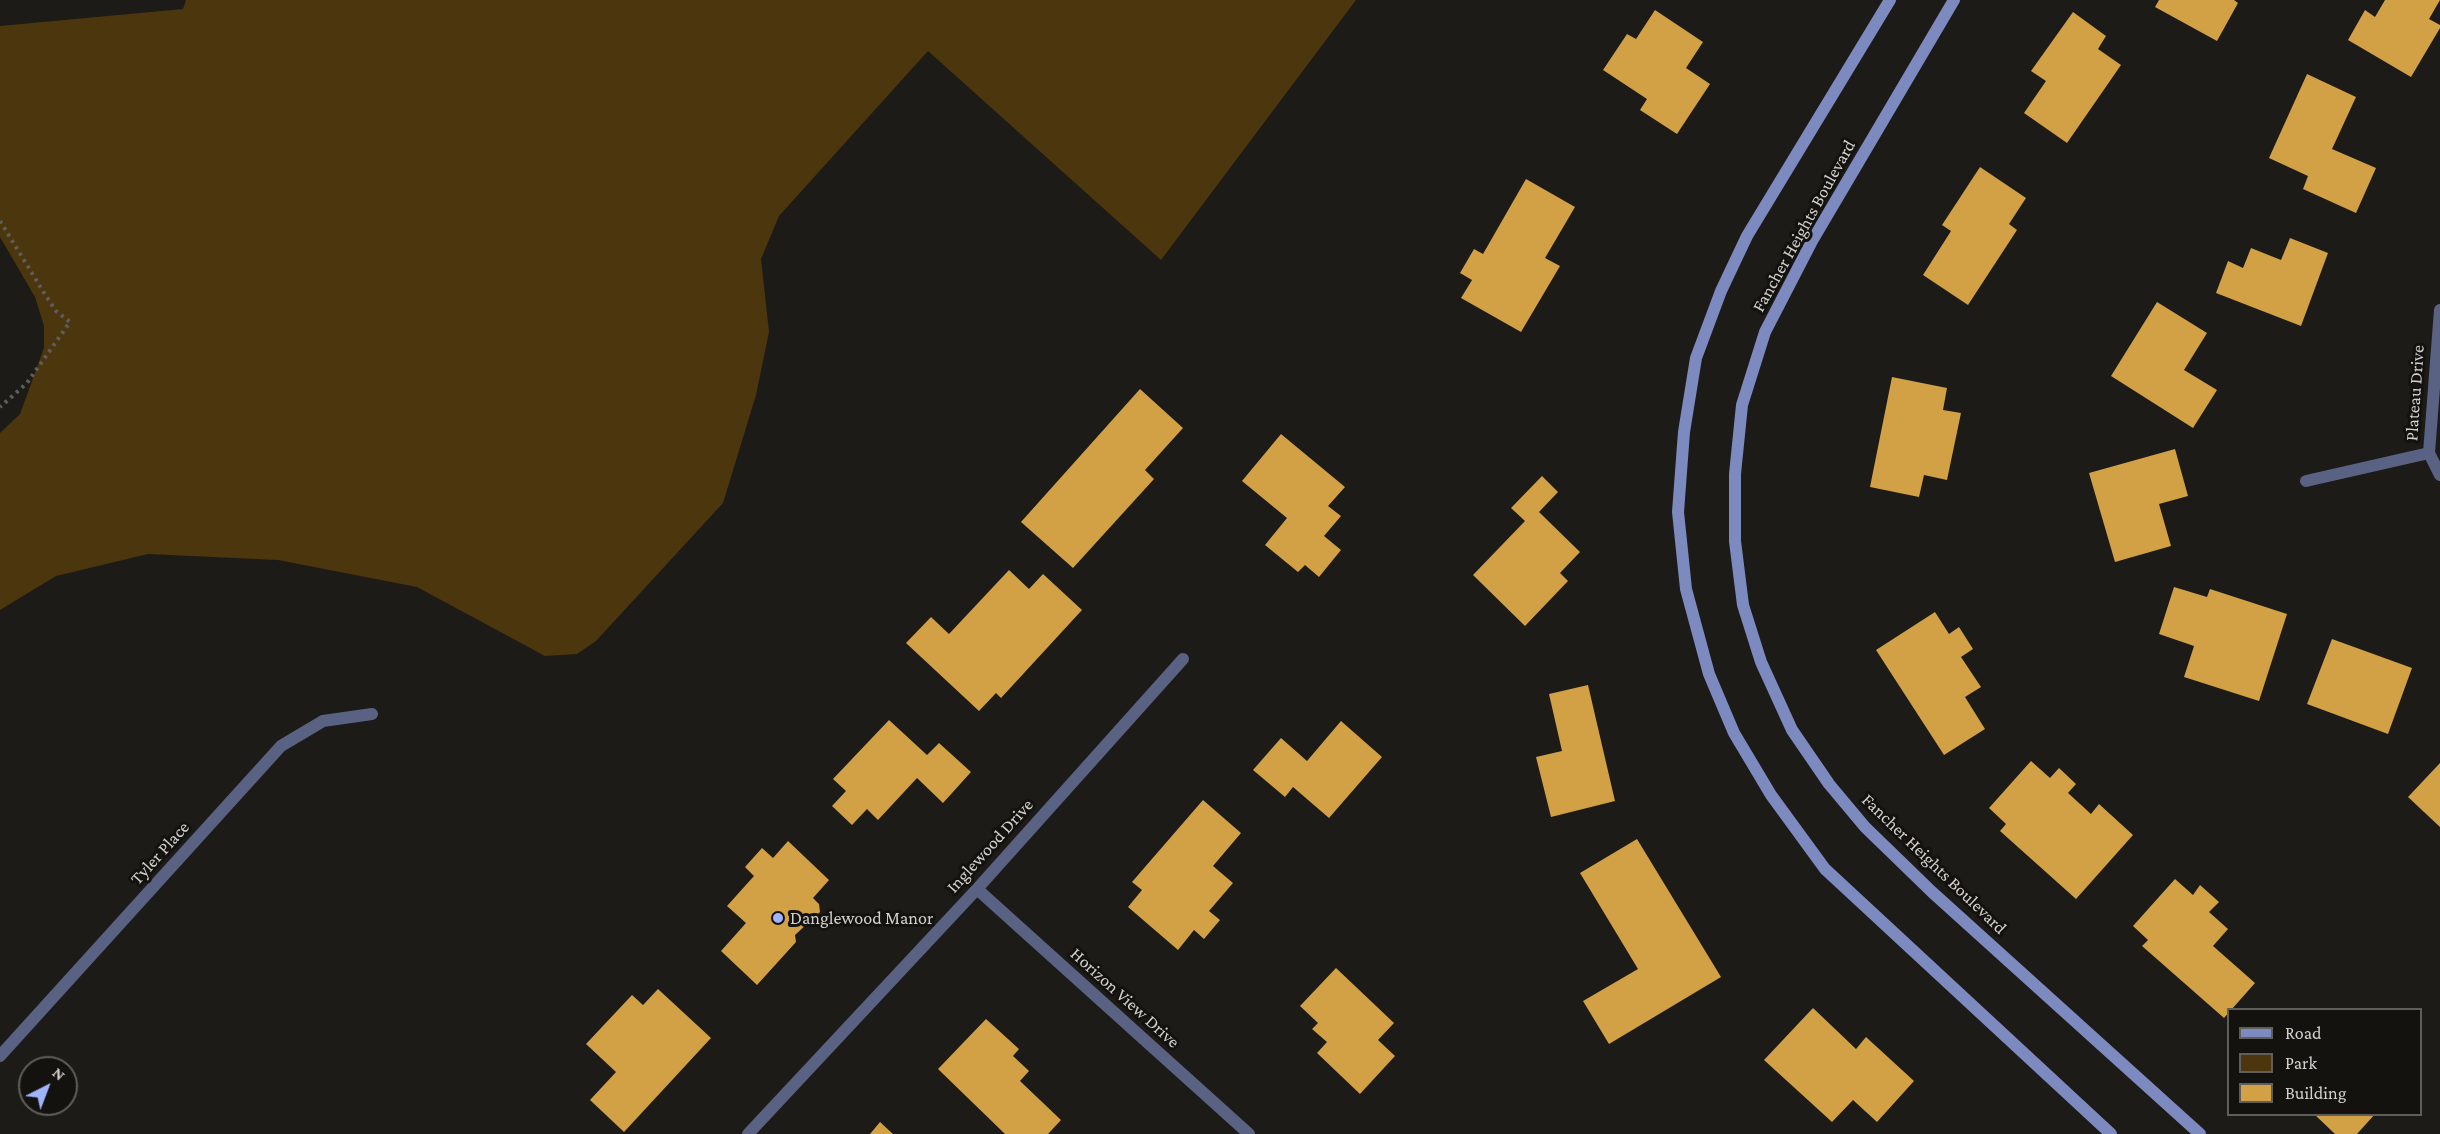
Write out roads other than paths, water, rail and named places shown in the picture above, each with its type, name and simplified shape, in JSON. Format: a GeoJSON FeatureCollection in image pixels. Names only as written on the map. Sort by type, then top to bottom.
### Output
{"type":"FeatureCollection","features":[{"type":"Feature","properties":{"kind":"street"},"geometry":{"type":"LineString","coordinates":[[1890,0],[1747,236],[1721,291],[1696,358],[1684,432],[1678,512],[1686,589],[1709,674],[1734,733],[1771,795],[1825,869],[2111,1134]]}},
{"type":"Feature","properties":{"kind":"street","name":"Fancher Heights Boulevard"},"geometry":{"type":"LineString","coordinates":[[1954,0],[1812,241],[1765,332],[1742,405],[1735,474],[1735,541],[1743,605],[1761,662],[1792,730],[1829,784],[1858,818],[1932,892],[2200,1134]]}},
{"type":"Feature","properties":{"kind":"street","name":"Plateau Drive"},"geometry":{"type":"LineString","coordinates":[[2440,310],[2429,453],[2440,475]]}},
{"type":"Feature","properties":{"kind":"street"},"geometry":{"type":"LineString","coordinates":[[2306,481],[2429,453]]}},
{"type":"Feature","properties":{"kind":"street","name":"Inglewood Drive"},"geometry":{"type":"LineString","coordinates":[[748,1134],[977,889],[1183,659]]}},
{"type":"Feature","properties":{"kind":"street","name":"Tyler Place"},"geometry":{"type":"LineString","coordinates":[[0,1056],[281,746],[323,721],[372,714]]}},
{"type":"Feature","properties":{"kind":"street","name":"Horizon View Drive"},"geometry":{"type":"LineString","coordinates":[[977,889],[1249,1134]]}},
{"type":"Feature","properties":{"kind":"place","name":"Danglewood Manor"},"geometry":{"type":"Point","coordinates":[778,918]}}]}
